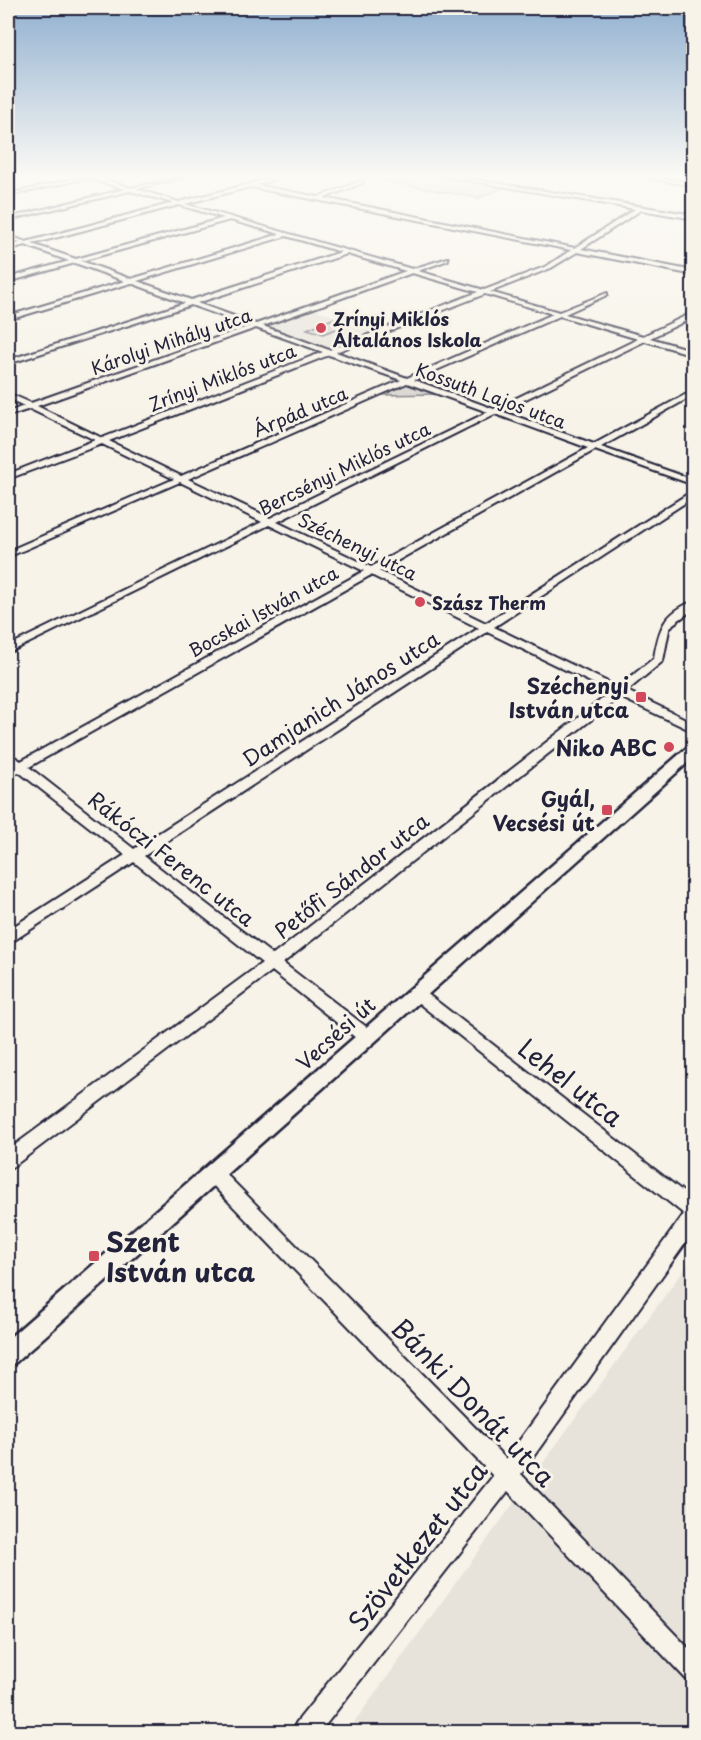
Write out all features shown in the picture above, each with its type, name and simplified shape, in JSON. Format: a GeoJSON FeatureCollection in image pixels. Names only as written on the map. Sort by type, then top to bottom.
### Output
{"type":"FeatureCollection","features":[{"type":"Feature","properties":{"kind":"main road","name":"Vecsési út"},"geometry":{"type":"LineString","coordinates":[[8,1354],[693,749]]}},
{"type":"Feature","properties":{"kind":"street","name":"Kossuth Lajos utca"},"geometry":{"type":"LineString","coordinates":[[64,257],[693,483]]}},
{"type":"Feature","properties":{"kind":"street"},"geometry":{"type":"LineString","coordinates":[[8,280],[89,257]]}},
{"type":"Feature","properties":{"kind":"street"},"geometry":{"type":"LineString","coordinates":[[8,318],[210,257]]}},
{"type":"Feature","properties":{"kind":"street"},"geometry":{"type":"LineString","coordinates":[[8,362],[331,257]]}},
{"type":"Feature","properties":{"kind":"street"},"geometry":{"type":"LineString","coordinates":[[365,257],[693,353]]}},
{"type":"Feature","properties":{"kind":"street","name":"Zrínyi Miklós utca"},"geometry":{"type":"LineString","coordinates":[[8,477],[549,267],[564,257]]}},
{"type":"Feature","properties":{"kind":"street"},"geometry":{"type":"LineString","coordinates":[[616,257],[693,273]]}},
{"type":"Feature","properties":{"kind":"street","name":"Károlyi Mihály utca"},"geometry":{"type":"LineString","coordinates":[[8,414],[447,259]]}},
{"type":"Feature","properties":{"kind":"street","name":"Árpád utca"},"geometry":{"type":"LineString","coordinates":[[8,554],[605,294]]}},
{"type":"Feature","properties":{"kind":"street","name":"Bercsényi Miklós utca"},"geometry":{"type":"LineString","coordinates":[[8,650],[693,314]]}},
{"type":"Feature","properties":{"kind":"street","name":"Bocskai István utca"},"geometry":{"type":"LineString","coordinates":[[14,770],[693,392]]}},
{"type":"Feature","properties":{"kind":"street","name":"Széchenyi utca"},"geometry":{"type":"LineString","coordinates":[[8,395],[693,728]]}},
{"type":"Feature","properties":{"kind":"street","name":"Damjanich János utca"},"geometry":{"type":"LineString","coordinates":[[8,938],[693,493]]}},
{"type":"Feature","properties":{"kind":"street","name":"Petőfi Sándor utca"},"geometry":{"type":"LineString","coordinates":[[8,1161],[273,963],[620,691],[659,659],[664,630],[669,622],[693,604]]}},
{"type":"Feature","properties":{"kind":"street","name":"Rákóczi Ferenc utca"},"geometry":{"type":"LineString","coordinates":[[8,757],[14,770],[133,856],[367,1037]]}},
{"type":"Feature","properties":{"kind":"street","name":"Lehel utca"},"geometry":{"type":"LineString","coordinates":[[416,993],[693,1213]]}},
{"type":"Feature","properties":{"kind":"street","name":"Bánki Donát utca"},"geometry":{"type":"LineString","coordinates":[[213,1173],[507,1475],[693,1671]]}},
{"type":"Feature","properties":{"kind":"street","name":"Szövetkezet utca"},"geometry":{"type":"LineString","coordinates":[[305,1732],[507,1475],[693,1213]]}},
{"type":"Feature","properties":{"kind":"shaded area","name":"Zrínyi Miklós Általános Iskola"},"geometry":{"type":"Polygon","coordinates":[[[313,309],[376,330],[328,348],[266,326],[313,309]]]}},
{"type":"Feature","properties":{"kind":"shaded area"},"geometry":{"type":"Polygon","coordinates":[[[335,318],[352,323],[323,334],[307,329],[335,318]]]}},
{"type":"Feature","properties":{"kind":"shaded area"},"geometry":{"type":"Polygon","coordinates":[[[409,384],[439,394],[380,395],[409,384]]]}},
{"type":"Feature","properties":{"kind":"shaded area"},"geometry":{"type":"Polygon","coordinates":[[[693,1257],[693,1732],[347,1732],[693,1257]]]}},
{"type":"Feature","properties":{"kind":"place","name":"Zrínyi Miklós Általános Iskola"},"geometry":{"type":"Point","coordinates":[321,328]}},
{"type":"Feature","properties":{"kind":"place","name":"Szász Therm"},"geometry":{"type":"Point","coordinates":[420,602]}},
{"type":"Feature","properties":{"kind":"place","name":"Széchenyi István utca"},"geometry":{"type":"Point","coordinates":[641,697]}},
{"type":"Feature","properties":{"kind":"place","name":"Niko ABC"},"geometry":{"type":"Point","coordinates":[669,747]}},
{"type":"Feature","properties":{"kind":"place","name":"Gyál, Vecsési út"},"geometry":{"type":"Point","coordinates":[607,810]}},
{"type":"Feature","properties":{"kind":"place","name":"Szent István utca"},"geometry":{"type":"Point","coordinates":[94,1256]}}]}
